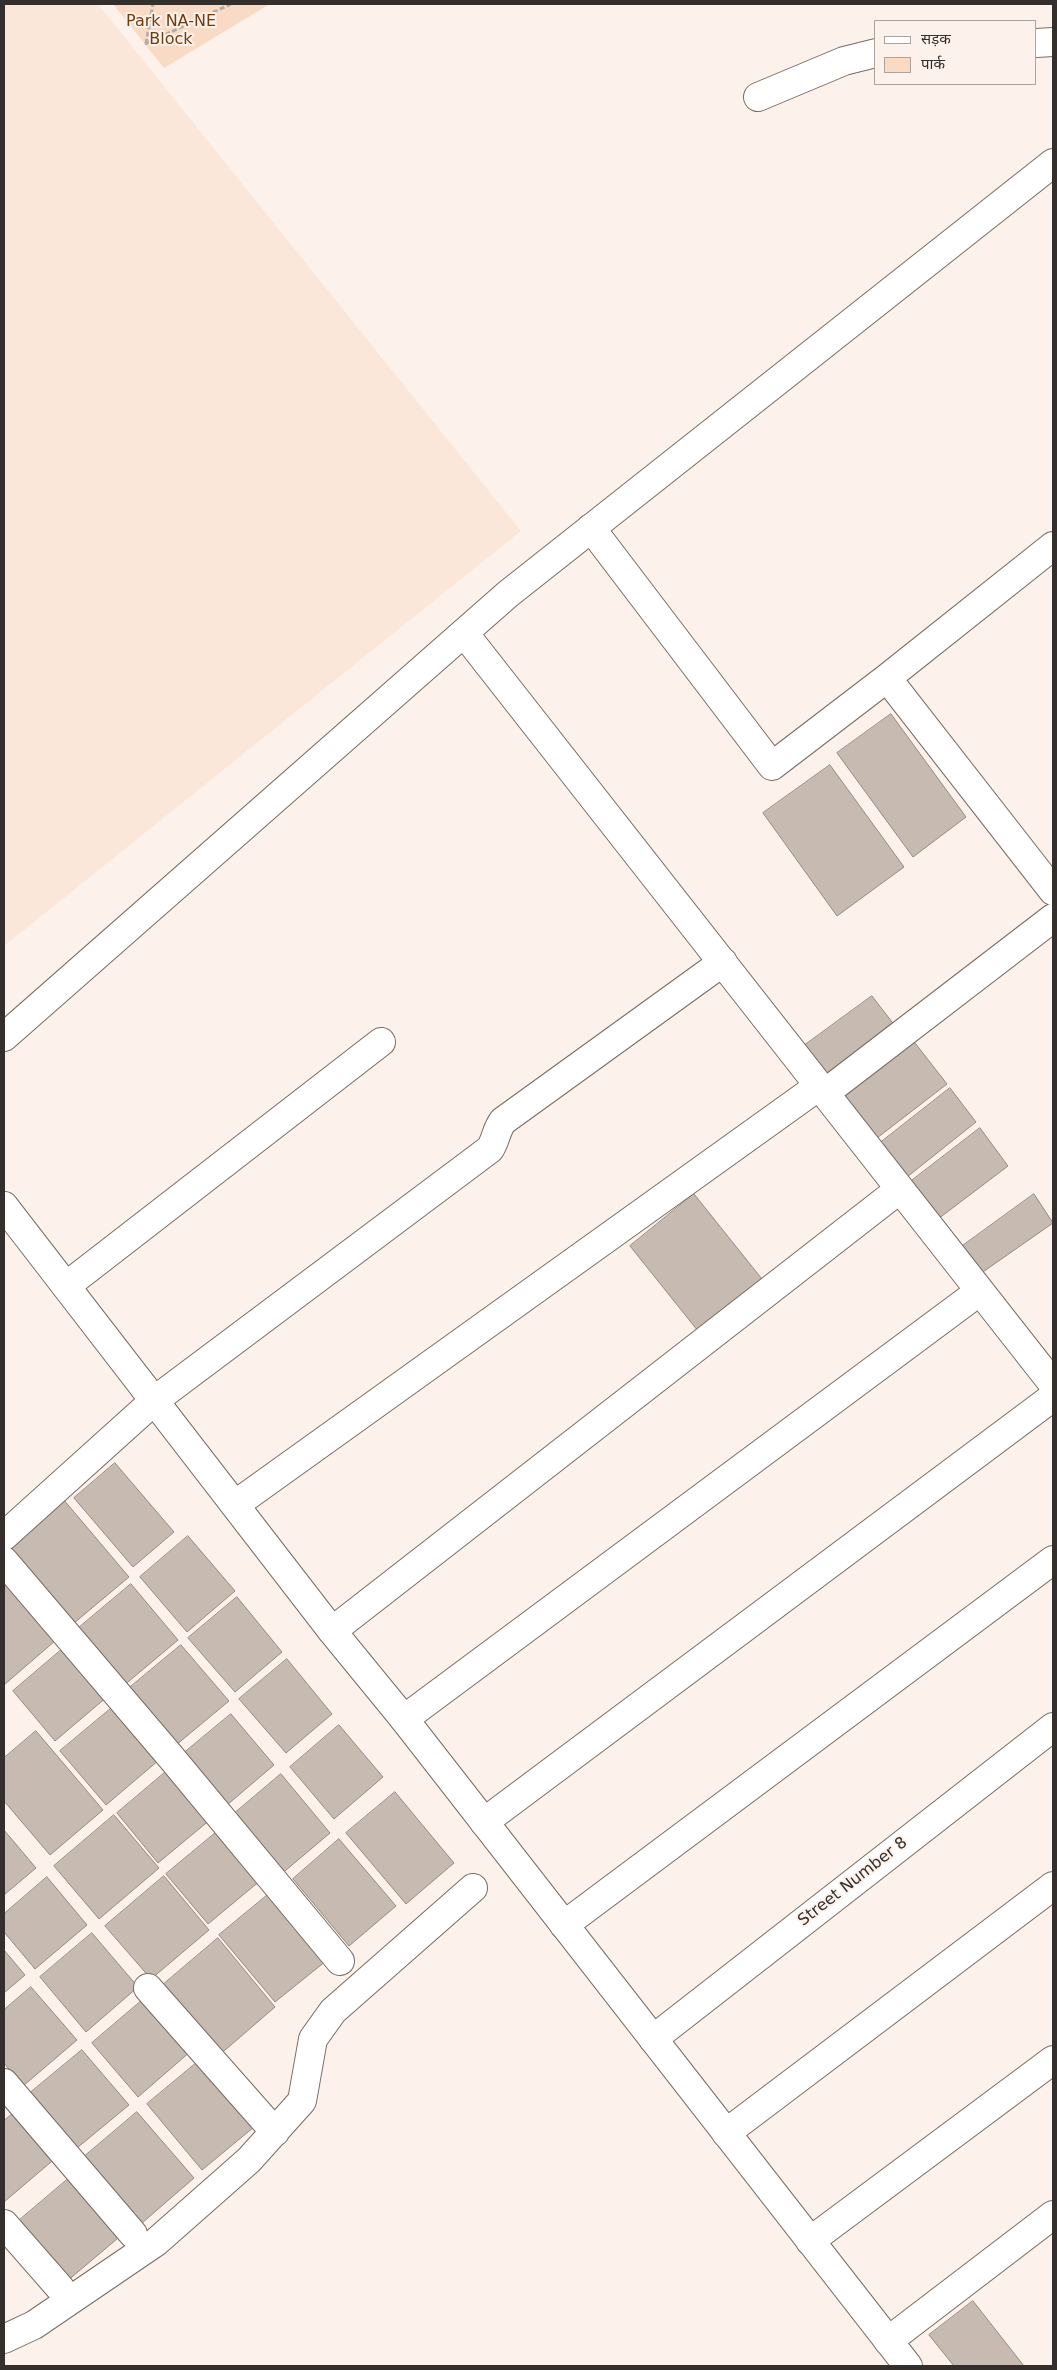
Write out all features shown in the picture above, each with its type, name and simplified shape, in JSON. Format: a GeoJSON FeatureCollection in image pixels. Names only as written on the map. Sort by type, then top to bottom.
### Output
{"type":"FeatureCollection","features":[{"type":"Feature","properties":{"kind":"street"},"geometry":{"type":"LineString","coordinates":[[1037,43],[1053,42]]}},
{"type":"Feature","properties":{"kind":"street"},"geometry":{"type":"LineString","coordinates":[[758,96],[844,61],[874,54]]}},
{"type":"Feature","properties":{"kind":"street"},"geometry":{"type":"LineString","coordinates":[[4,1037],[508,594],[1053,163]]}},
{"type":"Feature","properties":{"kind":"street"},"geometry":{"type":"LineString","coordinates":[[592,528],[772,766],[887,678],[1053,546]]}},
{"type":"Feature","properties":{"kind":"street"},"geometry":{"type":"LineString","coordinates":[[464,633],[1053,1384]]}},
{"type":"Feature","properties":{"kind":"street"},"geometry":{"type":"LineString","coordinates":[[887,678],[1053,891]]}},
{"type":"Feature","properties":{"kind":"street"},"geometry":{"type":"LineString","coordinates":[[236,1504],[822,1089],[1053,918]]}},
{"type":"Feature","properties":{"kind":"street"},"geometry":{"type":"LineString","coordinates":[[4,1536],[155,1400],[490,1149],[494,1143],[497,1128],[503,1121],[723,962]]}},
{"type":"Feature","properties":{"kind":"street"},"geometry":{"type":"LineString","coordinates":[[66,1286],[380,1042]]}},
{"type":"Feature","properties":{"kind":"street"},"geometry":{"type":"LineString","coordinates":[[332,1631],[900,1189]]}},
{"type":"Feature","properties":{"kind":"street"},"geometry":{"type":"LineString","coordinates":[[4,1206],[236,1504],[332,1631],[404,1719],[908,2366]]}},
{"type":"Feature","properties":{"kind":"street"},"geometry":{"type":"LineString","coordinates":[[404,1719],[980,1291]]}},
{"type":"Feature","properties":{"kind":"street"},"geometry":{"type":"LineString","coordinates":[[484,1822],[1053,1398]]}},
{"type":"Feature","properties":{"kind":"street"},"geometry":{"type":"LineString","coordinates":[[564,1925],[1053,1560]]}},
{"type":"Feature","properties":{"kind":"street"},"geometry":{"type":"LineString","coordinates":[[4,1561],[170,1756],[340,1961]]}},
{"type":"Feature","properties":{"kind":"street","name":"Street Number 8"},"geometry":{"type":"LineString","coordinates":[[653,2039],[1053,1727]]}},
{"type":"Feature","properties":{"kind":"street"},"geometry":{"type":"LineString","coordinates":[[726,2133],[1053,1886]]}},
{"type":"Feature","properties":{"kind":"street"},"geometry":{"type":"LineString","coordinates":[[4,2339],[34,2326],[156,2242],[249,2160],[302,2102],[314,2039],[334,2012],[473,1888]]}},
{"type":"Feature","properties":{"kind":"street"},"geometry":{"type":"LineString","coordinates":[[148,1988],[275,2132]]}},
{"type":"Feature","properties":{"kind":"street"},"geometry":{"type":"LineString","coordinates":[[810,2241],[1053,2060]]}},
{"type":"Feature","properties":{"kind":"street"},"geometry":{"type":"LineString","coordinates":[[4,2083],[133,2234]]}},
{"type":"Feature","properties":{"kind":"street"},"geometry":{"type":"LineString","coordinates":[[888,2341],[1053,2215]]}},
{"type":"Feature","properties":{"kind":"street"},"geometry":{"type":"LineString","coordinates":[[4,2224],[60,2288]]}},
{"type":"Feature","properties":{"kind":"path"},"geometry":{"type":"LineString","coordinates":[[152,4],[145,44],[231,4]]}},
{"type":"Feature","properties":{"kind":"shaded area"},"geometry":{"type":"Polygon","coordinates":[[[4,4],[98,4],[521,531],[4,946],[4,4]]]}},
{"type":"Feature","properties":{"kind":"green space","name":"Park NA-NE Block"},"geometry":{"type":"Polygon","coordinates":[[[113,4],[270,4],[164,68],[113,4]]]}},
{"type":"Feature","properties":{"kind":"building"},"geometry":{"type":"Polygon","coordinates":[[[891,714],[966,817],[913,857],[837,753],[891,714]]]}},
{"type":"Feature","properties":{"kind":"building"},"geometry":{"type":"Polygon","coordinates":[[[830,765],[904,867],[837,916],[763,813],[830,765]]]}},
{"type":"Feature","properties":{"kind":"building"},"geometry":{"type":"Polygon","coordinates":[[[872,996],[899,1031],[831,1081],[805,1045],[872,996]]]}},
{"type":"Feature","properties":{"kind":"building"},"geometry":{"type":"Polygon","coordinates":[[[908,1034],[947,1084],[877,1138],[838,1087],[908,1034]]]}},
{"type":"Feature","properties":{"kind":"building"},"geometry":{"type":"Polygon","coordinates":[[[950,1088],[976,1122],[907,1177],[880,1143],[950,1088]]]}},
{"type":"Feature","properties":{"kind":"building"},"geometry":{"type":"Polygon","coordinates":[[[980,1128],[1008,1166],[938,1219],[910,1182],[980,1128]]]}},
{"type":"Feature","properties":{"kind":"building"},"geometry":{"type":"Polygon","coordinates":[[[694,1194],[766,1284],[702,1336],[630,1246],[694,1194]]]}},
{"type":"Feature","properties":{"kind":"building"},"geometry":{"type":"Polygon","coordinates":[[[1034,1194],[1053,1223],[980,1274],[961,1247],[1034,1194]]]}},
{"type":"Feature","properties":{"kind":"building"},"geometry":{"type":"Polygon","coordinates":[[[115,1463],[174,1532],[133,1567],[74,1498],[115,1463]]]}},
{"type":"Feature","properties":{"kind":"building"},"geometry":{"type":"Polygon","coordinates":[[[63,1499],[129,1577],[74,1623],[9,1545],[63,1499]]]}},
{"type":"Feature","properties":{"kind":"building"},"geometry":{"type":"Polygon","coordinates":[[[188,1536],[235,1591],[187,1632],[140,1577],[188,1536]]]}},
{"type":"Feature","properties":{"kind":"building"},"geometry":{"type":"Polygon","coordinates":[[[4,1579],[56,1640],[4,1685],[4,1579]]]}},
{"type":"Feature","properties":{"kind":"building"},"geometry":{"type":"Polygon","coordinates":[[[131,1584],[178,1640],[122,1687],[75,1631],[131,1584]]]}},
{"type":"Feature","properties":{"kind":"building"},"geometry":{"type":"Polygon","coordinates":[[[237,1597],[282,1652],[235,1692],[188,1638],[237,1597]]]}},
{"type":"Feature","properties":{"kind":"building"},"geometry":{"type":"Polygon","coordinates":[[[181,1645],[229,1701],[176,1745],[128,1689],[181,1645]]]}},
{"type":"Feature","properties":{"kind":"building"},"geometry":{"type":"Polygon","coordinates":[[[66,1646],[108,1696],[55,1741],[13,1691],[66,1646]]]}},
{"type":"Feature","properties":{"kind":"building"},"geometry":{"type":"Polygon","coordinates":[[[287,1659],[332,1714],[286,1753],[239,1699],[287,1659]]]}},
{"type":"Feature","properties":{"kind":"building"},"geometry":{"type":"Polygon","coordinates":[[[114,1706],[159,1760],[106,1805],[60,1751],[114,1706]]]}},
{"type":"Feature","properties":{"kind":"building"},"geometry":{"type":"Polygon","coordinates":[[[231,1714],[274,1765],[227,1805],[184,1753],[231,1714]]]}},
{"type":"Feature","properties":{"kind":"building"},"geometry":{"type":"Polygon","coordinates":[[[339,1725],[383,1777],[334,1819],[290,1767],[339,1725]]]}},
{"type":"Feature","properties":{"kind":"building"},"geometry":{"type":"Polygon","coordinates":[[[36,1731],[103,1810],[50,1855],[4,1801],[4,1758],[36,1731]]]}},
{"type":"Feature","properties":{"kind":"building"},"geometry":{"type":"Polygon","coordinates":[[[168,1770],[211,1819],[158,1863],[117,1813],[168,1770]]]}},
{"type":"Feature","properties":{"kind":"building"},"geometry":{"type":"Polygon","coordinates":[[[281,1774],[330,1833],[279,1876],[229,1818],[281,1774]]]}},
{"type":"Feature","properties":{"kind":"building"},"geometry":{"type":"Polygon","coordinates":[[[395,1792],[454,1863],[406,1904],[346,1833],[395,1792]]]}},
{"type":"Feature","properties":{"kind":"building"},"geometry":{"type":"Polygon","coordinates":[[[114,1815],[159,1868],[99,1919],[54,1866],[114,1815]]]}},
{"type":"Feature","properties":{"kind":"building"},"geometry":{"type":"Polygon","coordinates":[[[4,1830],[36,1868],[4,1895],[4,1830]]]}},
{"type":"Feature","properties":{"kind":"building"},"geometry":{"type":"Polygon","coordinates":[[[219,1830],[261,1880],[208,1924],[166,1874],[219,1830]]]}},
{"type":"Feature","properties":{"kind":"building"},"geometry":{"type":"Polygon","coordinates":[[[339,1839],[396,1906],[349,1946],[293,1879],[339,1839]]]}},
{"type":"Feature","properties":{"kind":"building"},"geometry":{"type":"Polygon","coordinates":[[[164,1876],[209,1930],[151,1979],[105,1926],[164,1876]]]}},
{"type":"Feature","properties":{"kind":"building"},"geometry":{"type":"Polygon","coordinates":[[[47,1877],[87,1925],[35,1969],[4,1932],[4,1914],[47,1877]]]}},
{"type":"Feature","properties":{"kind":"building"},"geometry":{"type":"Polygon","coordinates":[[[270,1893],[326,1961],[275,2002],[219,1935],[270,1893]]]}},
{"type":"Feature","properties":{"kind":"building"},"geometry":{"type":"Polygon","coordinates":[[[92,1933],[138,1987],[86,2032],[40,1977],[92,1933]]]}},
{"type":"Feature","properties":{"kind":"building"},"geometry":{"type":"Polygon","coordinates":[[[218,1938],[275,2007],[217,2057],[158,1989],[218,1938]]]}},
{"type":"Feature","properties":{"kind":"building"},"geometry":{"type":"Polygon","coordinates":[[[4,1950],[25,1975],[4,1993],[4,1950]]]}},
{"type":"Feature","properties":{"kind":"building"},"geometry":{"type":"Polygon","coordinates":[[[31,1987],[77,2040],[23,2086],[4,2063],[4,2010],[31,1987]]]}},
{"type":"Feature","properties":{"kind":"building"},"geometry":{"type":"Polygon","coordinates":[[[146,1997],[191,2051],[138,2097],[92,2043],[146,1997]]]}},
{"type":"Feature","properties":{"kind":"building"},"geometry":{"type":"Polygon","coordinates":[[[82,2050],[129,2105],[77,2148],[30,2093],[82,2050]]]}},
{"type":"Feature","properties":{"kind":"building"},"geometry":{"type":"Polygon","coordinates":[[[200,2060],[254,2127],[202,2170],[147,2104],[200,2060]]]}},
{"type":"Feature","properties":{"kind":"building"},"geometry":{"type":"Polygon","coordinates":[[[18,2109],[58,2156],[4,2202],[4,2121],[18,2109]]]}},
{"type":"Feature","properties":{"kind":"building"},"geometry":{"type":"Polygon","coordinates":[[[137,2112],[194,2178],[142,2223],[85,2156],[137,2112]]]}},
{"type":"Feature","properties":{"kind":"building"},"geometry":{"type":"Polygon","coordinates":[[[74,2174],[124,2233],[66,2282],[16,2223],[74,2174]]]}},
{"type":"Feature","properties":{"kind":"building"},"geometry":{"type":"Polygon","coordinates":[[[973,2301],[1024,2366],[954,2366],[929,2335],[973,2301]]]}}]}
